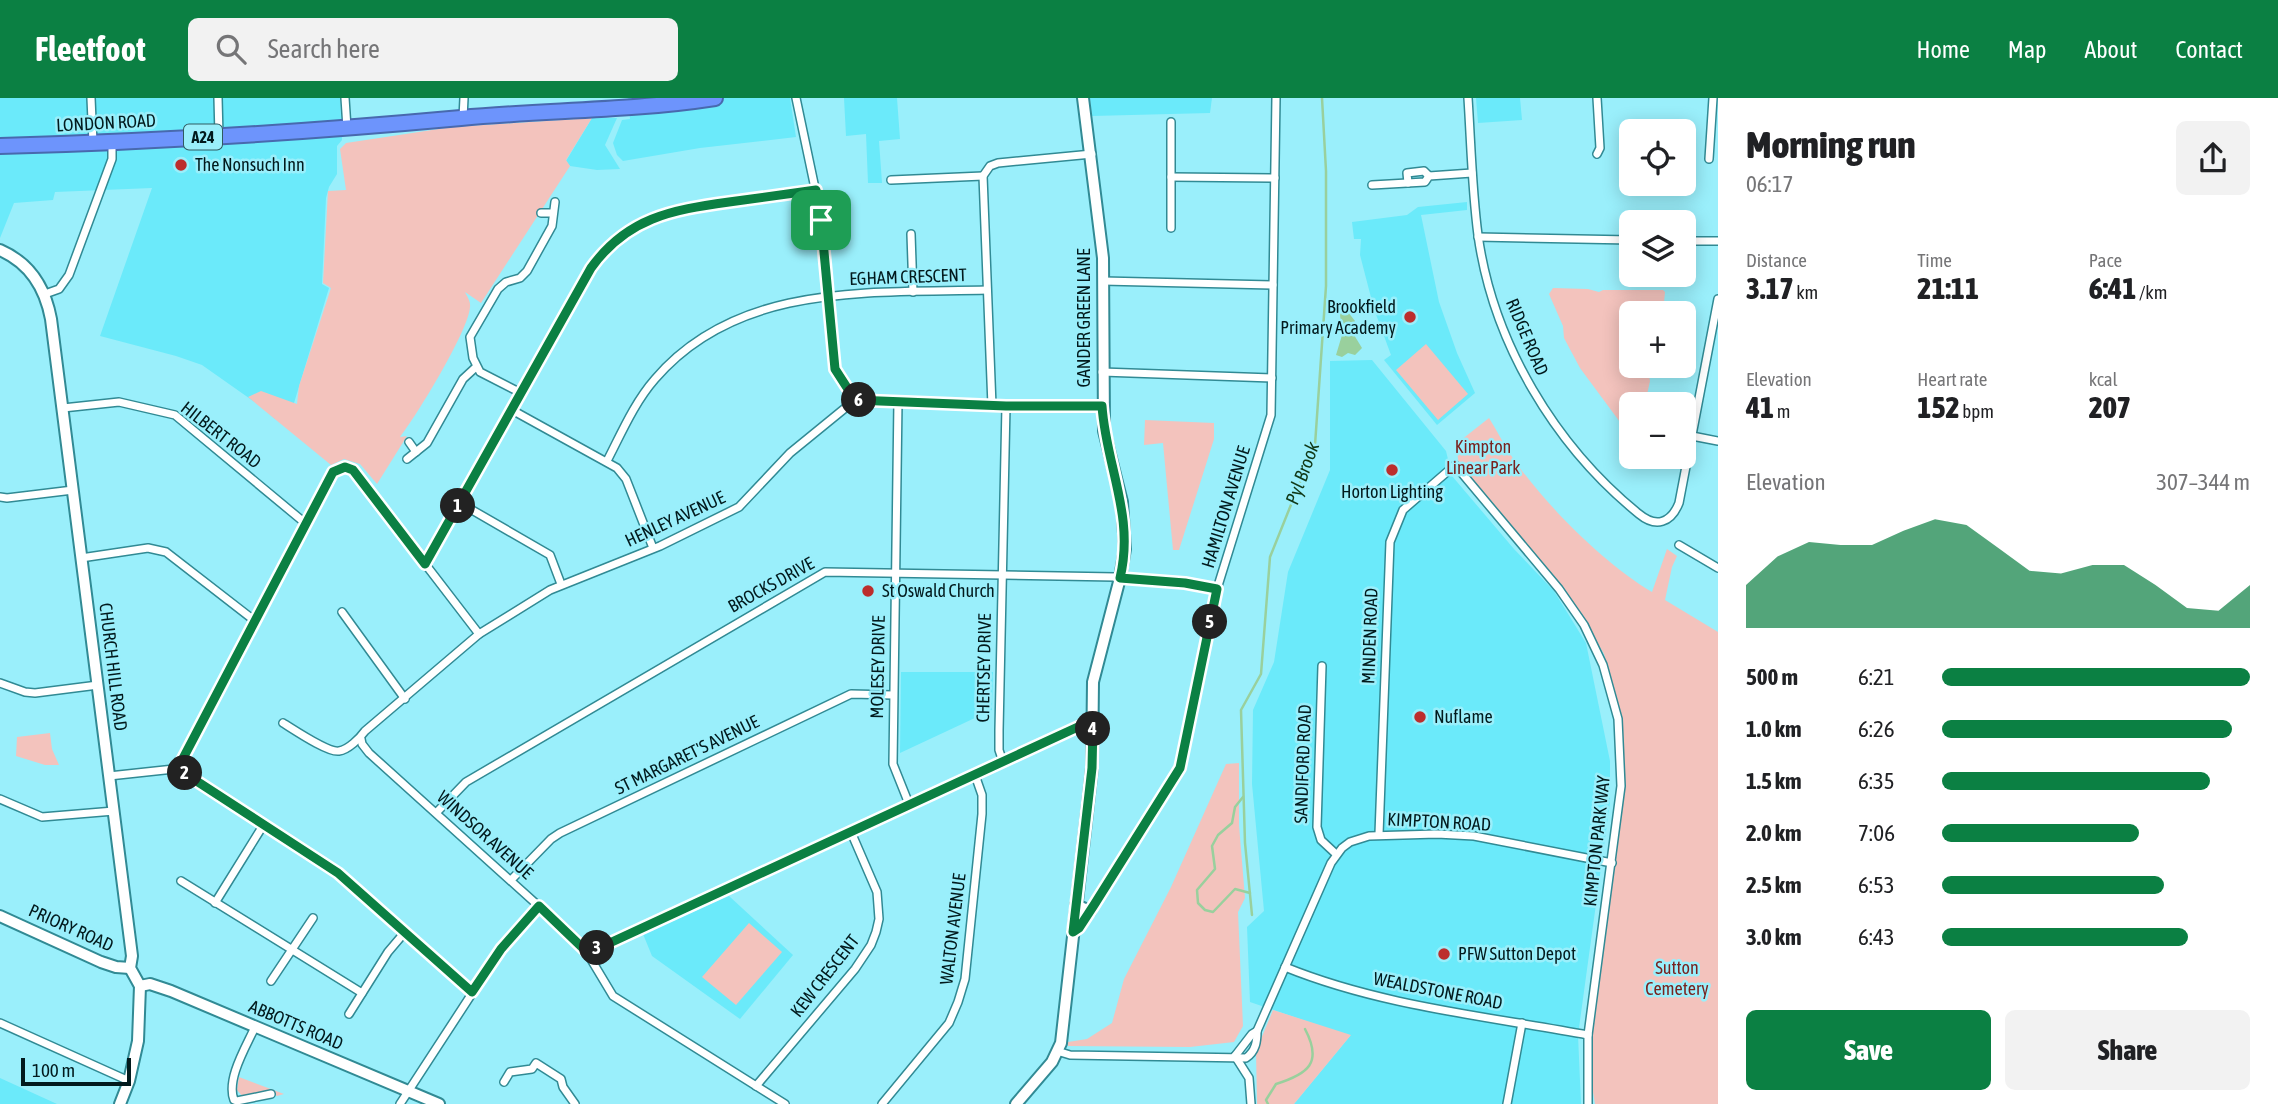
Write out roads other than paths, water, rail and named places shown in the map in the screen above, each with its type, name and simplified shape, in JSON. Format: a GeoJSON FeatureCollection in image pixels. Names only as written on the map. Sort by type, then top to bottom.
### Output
{"type":"FeatureCollection","features":[{"type":"Feature","properties":{"kind":"highway","name":"LONDON ROAD"},"geometry":{"type":"LineString","coordinates":[[0,146],[381,127],[463,118],[642,108],[715,98]]}},
{"type":"Feature","properties":{"kind":"street"},"geometry":{"type":"LineString","coordinates":[[92,98],[93,143]]}},
{"type":"Feature","properties":{"kind":"street"},"geometry":{"type":"LineString","coordinates":[[218,98],[219,136]]}},
{"type":"Feature","properties":{"kind":"street"},"geometry":{"type":"LineString","coordinates":[[345,98],[346,128]]}},
{"type":"Feature","properties":{"kind":"street"},"geometry":{"type":"LineString","coordinates":[[463,118],[464,98]]}},
{"type":"Feature","properties":{"kind":"street"},"geometry":{"type":"LineString","coordinates":[[796,98],[821,220],[835,369],[855,400],[992,406],[1102,406]]}},
{"type":"Feature","properties":{"kind":"street","name":"GANDER GREEN LANE"},"geometry":{"type":"LineString","coordinates":[[1016,1104],[1042,1075],[1057,1051],[1064,1025],[1092,768],[1093,682],[1125,549],[1124,516],[1105,439],[1102,406],[1101,238],[1083,98]]}},
{"type":"Feature","properties":{"kind":"street","name":"HAMILTON AVENUE"},"geometry":{"type":"LineString","coordinates":[[1073,932],[1079,928],[1180,768],[1217,589],[1271,415],[1276,98]]}},
{"type":"Feature","properties":{"kind":"street","name":"RIDGE ROAD"},"geometry":{"type":"LineString","coordinates":[[1468,98],[1478,237],[1487,280],[1511,348],[1529,384],[1587,466],[1644,518],[1660,523],[1672,517],[1679,503],[1686,469]]}},
{"type":"Feature","properties":{"kind":"street"},"geometry":{"type":"LineString","coordinates":[[1597,98],[1600,148],[1597,154]]}},
{"type":"Feature","properties":{"kind":"street"},"geometry":{"type":"LineString","coordinates":[[1709,159],[1713,98]]}},
{"type":"Feature","properties":{"kind":"street"},"geometry":{"type":"LineString","coordinates":[[1171,122],[1171,228]]}},
{"type":"Feature","properties":{"kind":"street"},"geometry":{"type":"LineString","coordinates":[[45,294],[59,289],[69,275],[113,159],[112,142]]}},
{"type":"Feature","properties":{"kind":"street"},"geometry":{"type":"LineString","coordinates":[[992,406],[982,177],[990,166],[999,163],[1092,154]]}},
{"type":"Feature","properties":{"kind":"street"},"geometry":{"type":"LineString","coordinates":[[1372,185],[1424,182],[1429,176],[1472,173]]}},
{"type":"Feature","properties":{"kind":"street"},"geometry":{"type":"LineString","coordinates":[[891,180],[982,177]]}},
{"type":"Feature","properties":{"kind":"street"},"geometry":{"type":"LineString","coordinates":[[1171,177],[1275,178]]}},
{"type":"Feature","properties":{"kind":"street"},"geometry":{"type":"LineString","coordinates":[[425,564],[591,268],[602,254],[624,234],[650,218],[686,208],[816,190]]}},
{"type":"Feature","properties":{"kind":"street"},"geometry":{"type":"LineString","coordinates":[[521,393],[492,380],[476,367],[470,342],[473,331],[498,289],[506,282],[520,278],[527,271],[552,226],[555,202]]}},
{"type":"Feature","properties":{"kind":"street"},"geometry":{"type":"LineString","coordinates":[[541,213],[553,213]]}},
{"type":"Feature","properties":{"kind":"street"},"geometry":{"type":"LineString","coordinates":[[911,234],[913,292]]}},
{"type":"Feature","properties":{"kind":"street"},"geometry":{"type":"LineString","coordinates":[[1478,237],[1619,240]]}},
{"type":"Feature","properties":{"kind":"street"},"geometry":{"type":"LineString","coordinates":[[1696,241],[1718,242]]}},
{"type":"Feature","properties":{"kind":"street","name":"CHURCH HILL ROAD"},"geometry":{"type":"LineString","coordinates":[[0,250],[26,266],[45,294],[63,408],[114,811],[132,956],[130,968],[140,986]]}},
{"type":"Feature","properties":{"kind":"street"},"geometry":{"type":"LineString","coordinates":[[1103,281],[1273,285]]}},
{"type":"Feature","properties":{"kind":"street","name":"EGHAM CRESCENT"},"geometry":{"type":"LineString","coordinates":[[607,461],[643,394],[656,378],[687,348],[740,317],[768,307],[828,296],[987,290]]}},
{"type":"Feature","properties":{"kind":"street"},"geometry":{"type":"LineString","coordinates":[[1696,419],[1714,340],[1718,299]]}},
{"type":"Feature","properties":{"kind":"street"},"geometry":{"type":"LineString","coordinates":[[407,459],[427,443],[463,379],[476,367]]}},
{"type":"Feature","properties":{"kind":"street"},"geometry":{"type":"LineString","coordinates":[[1102,372],[1272,378]]}},
{"type":"Feature","properties":{"kind":"street","name":"HENLEY AVENUE"},"geometry":{"type":"LineString","coordinates":[[361,739],[365,731],[479,634],[561,584],[653,548],[739,507],[799,445],[855,400]]}},
{"type":"Feature","properties":{"kind":"street","name":"MOLESEY DRIVE"},"geometry":{"type":"LineString","coordinates":[[898,401],[893,764],[909,804]]}},
{"type":"Feature","properties":{"kind":"street","name":"HILBERT ROAD"},"geometry":{"type":"LineString","coordinates":[[63,408],[119,402],[175,415],[305,523]]}},
{"type":"Feature","properties":{"kind":"street","name":"CHERTSEY DRIVE"},"geometry":{"type":"LineString","coordinates":[[1003,762],[999,750],[999,730],[1006,406]]}},
{"type":"Feature","properties":{"kind":"street"},"geometry":{"type":"LineString","coordinates":[[512,410],[617,468],[626,479],[653,548]]}},
{"type":"Feature","properties":{"kind":"street"},"geometry":{"type":"LineString","coordinates":[[1696,437],[1718,441]]}},
{"type":"Feature","properties":{"kind":"street"},"geometry":{"type":"LineString","coordinates":[[409,442],[416,452]]}},
{"type":"Feature","properties":{"kind":"street","name":"MINDEN ROAD"},"geometry":{"type":"LineString","coordinates":[[1378,834],[1390,542],[1402,510],[1455,466]]}},
{"type":"Feature","properties":{"kind":"street","name":"KIMPTON PARK WAY"},"geometry":{"type":"LineString","coordinates":[[1455,466],[1559,589],[1584,625],[1603,665],[1615,709],[1620,740],[1621,786],[1588,1035],[1588,1104]]}},
{"type":"Feature","properties":{"kind":"street"},"geometry":{"type":"LineString","coordinates":[[178,769],[333,472],[345,467],[353,470],[479,634]]}},
{"type":"Feature","properties":{"kind":"street"},"geometry":{"type":"LineString","coordinates":[[0,497],[73,490]]}},
{"type":"Feature","properties":{"kind":"street"},"geometry":{"type":"LineString","coordinates":[[460,503],[550,555],[561,584]]}},
{"type":"Feature","properties":{"kind":"street"},"geometry":{"type":"LineString","coordinates":[[1679,545],[1718,568]]}},
{"type":"Feature","properties":{"kind":"street"},"geometry":{"type":"LineString","coordinates":[[81,558],[148,548],[166,552],[255,621]]}},
{"type":"Feature","properties":{"kind":"street","name":"BROCKS DRIVE"},"geometry":{"type":"LineString","coordinates":[[437,812],[466,782],[814,576],[825,572],[1120,578],[1185,583],[1217,589]]}},
{"type":"Feature","properties":{"kind":"street"},"geometry":{"type":"LineString","coordinates":[[342,612],[405,699]]}},
{"type":"Feature","properties":{"kind":"street","name":"SANDIFORD ROAD"},"geometry":{"type":"LineString","coordinates":[[1322,666],[1317,827],[1321,840],[1336,853]]}},
{"type":"Feature","properties":{"kind":"street"},"geometry":{"type":"LineString","coordinates":[[0,683],[35,693],[98,685]]}},
{"type":"Feature","properties":{"kind":"street","name":"ST MARGARET'S AVENUE"},"geometry":{"type":"LineString","coordinates":[[511,880],[560,833],[851,694],[893,695]]}},
{"type":"Feature","properties":{"kind":"street"},"geometry":{"type":"LineString","coordinates":[[283,723],[334,751],[342,750],[361,739]]}},
{"type":"Feature","properties":{"kind":"street"},"geometry":{"type":"LineString","coordinates":[[588,953],[1080,726],[1093,724]]}},
{"type":"Feature","properties":{"kind":"street","name":"WINDSOR AVENUE"},"geometry":{"type":"LineString","coordinates":[[361,739],[369,752],[588,953],[613,996],[785,1104]]}},
{"type":"Feature","properties":{"kind":"street"},"geometry":{"type":"LineString","coordinates":[[109,776],[178,769],[338,873],[472,992]]}},
{"type":"Feature","properties":{"kind":"street","name":"WALTON AVENUE"},"geometry":{"type":"LineString","coordinates":[[882,1104],[948,1023],[962,992],[982,814],[982,795],[975,775]]}},
{"type":"Feature","properties":{"kind":"street"},"geometry":{"type":"LineString","coordinates":[[0,799],[41,817],[114,811]]}},
{"type":"Feature","properties":{"kind":"street"},"geometry":{"type":"LineString","coordinates":[[215,903],[264,824]]}},
{"type":"Feature","properties":{"kind":"street","name":"KEW CRESCENT"},"geometry":{"type":"LineString","coordinates":[[756,1086],[855,969],[876,932],[879,919],[877,892],[850,832]]}},
{"type":"Feature","properties":{"kind":"street","name":"KIMPTON ROAD"},"geometry":{"type":"LineString","coordinates":[[1336,853],[1350,842],[1378,834],[1474,836],[1612,863]]}},
{"type":"Feature","properties":{"kind":"street"},"geometry":{"type":"LineString","coordinates":[[1235,1056],[1257,1031],[1336,853]]}},
{"type":"Feature","properties":{"kind":"street"},"geometry":{"type":"LineString","coordinates":[[180,881],[362,993]]}},
{"type":"Feature","properties":{"kind":"street"},"geometry":{"type":"LineString","coordinates":[[1076,905],[1090,911]]}},
{"type":"Feature","properties":{"kind":"street"},"geometry":{"type":"LineString","coordinates":[[400,1104],[501,949],[539,906]]}},
{"type":"Feature","properties":{"kind":"street","name":"PRIORY ROAD"},"geometry":{"type":"LineString","coordinates":[[0,916],[101,962],[130,968]]}},
{"type":"Feature","properties":{"kind":"street"},"geometry":{"type":"LineString","coordinates":[[271,981],[313,918]]}},
{"type":"Feature","properties":{"kind":"street"},"geometry":{"type":"LineString","coordinates":[[349,1014],[388,952],[405,932]]}},
{"type":"Feature","properties":{"kind":"street","name":"WEALDSTONE ROAD"},"geometry":{"type":"LineString","coordinates":[[1285,967],[1333,986],[1369,995],[1588,1035]]}},
{"type":"Feature","properties":{"kind":"street","name":"ABBOTTS ROAD"},"geometry":{"type":"LineString","coordinates":[[140,986],[150,984],[161,988],[439,1104]]}},
{"type":"Feature","properties":{"kind":"street"},"geometry":{"type":"LineString","coordinates":[[120,1104],[129,1081],[138,1041],[140,986]]}},
{"type":"Feature","properties":{"kind":"street"},"geometry":{"type":"LineString","coordinates":[[0,1023],[129,1081]]}},
{"type":"Feature","properties":{"kind":"street"},"geometry":{"type":"LineString","coordinates":[[1507,1104],[1522,1023]]}},
{"type":"Feature","properties":{"kind":"street"},"geometry":{"type":"LineString","coordinates":[[255,1027],[236,1072],[231,1093],[232,1102],[271,1094]]}},
{"type":"Feature","properties":{"kind":"street"},"geometry":{"type":"LineString","coordinates":[[1057,1051],[1070,1055],[1235,1056]]}},
{"type":"Feature","properties":{"kind":"street"},"geometry":{"type":"LineString","coordinates":[[1235,1056],[1249,1078],[1251,1104]]}},
{"type":"Feature","properties":{"kind":"street"},"geometry":{"type":"LineString","coordinates":[[504,1082],[510,1072],[532,1069],[536,1062],[561,1079],[563,1087],[575,1104]]}},
{"type":"Feature","properties":{"kind":"waterway","name":"Pyl Brook"},"geometry":{"type":"LineString","coordinates":[[1252,915],[1245,843],[1241,710],[1261,674],[1270,557],[1315,445],[1326,286],[1326,171],[1322,98]]}},
{"type":"Feature","properties":{"kind":"waterway","name":"Pyl Brook"},"geometry":{"type":"LineString","coordinates":[[1243,797],[1235,807],[1232,823],[1218,835],[1212,846],[1215,869],[1197,890],[1198,903],[1205,910],[1213,912],[1235,889],[1250,893]]}},
{"type":"Feature","properties":{"kind":"waterway","name":"Pyl Brook"},"geometry":{"type":"LineString","coordinates":[[1268,1104],[1266,1100],[1276,1084],[1297,1076],[1309,1066],[1313,1051],[1305,1029]]}},
{"type":"Feature","properties":{"kind":"place","name":"The Nonsuch Inn"},"geometry":{"type":"Point","coordinates":[181,165]}},
{"type":"Feature","properties":{"kind":"place","name":"Brookfield Primary Academy"},"geometry":{"type":"Point","coordinates":[1410,317]}},
{"type":"Feature","properties":{"kind":"place","name":"Horton Lighting"},"geometry":{"type":"Point","coordinates":[1392,470]}},
{"type":"Feature","properties":{"kind":"place","name":"St Oswald Church"},"geometry":{"type":"Point","coordinates":[868,591]}},
{"type":"Feature","properties":{"kind":"place","name":"Nuflame"},"geometry":{"type":"Point","coordinates":[1420,717]}},
{"type":"Feature","properties":{"kind":"place","name":"PFW Sutton Depot"},"geometry":{"type":"Point","coordinates":[1444,954]}},
{"type":"Feature","properties":{"kind":"park label","name":"Kimpton Linear Park"},"geometry":{"type":"Point","coordinates":[1483,457]}},
{"type":"Feature","properties":{"kind":"park label","name":"Sutton Cemetery"},"geometry":{"type":"Point","coordinates":[1677,978]}}]}
